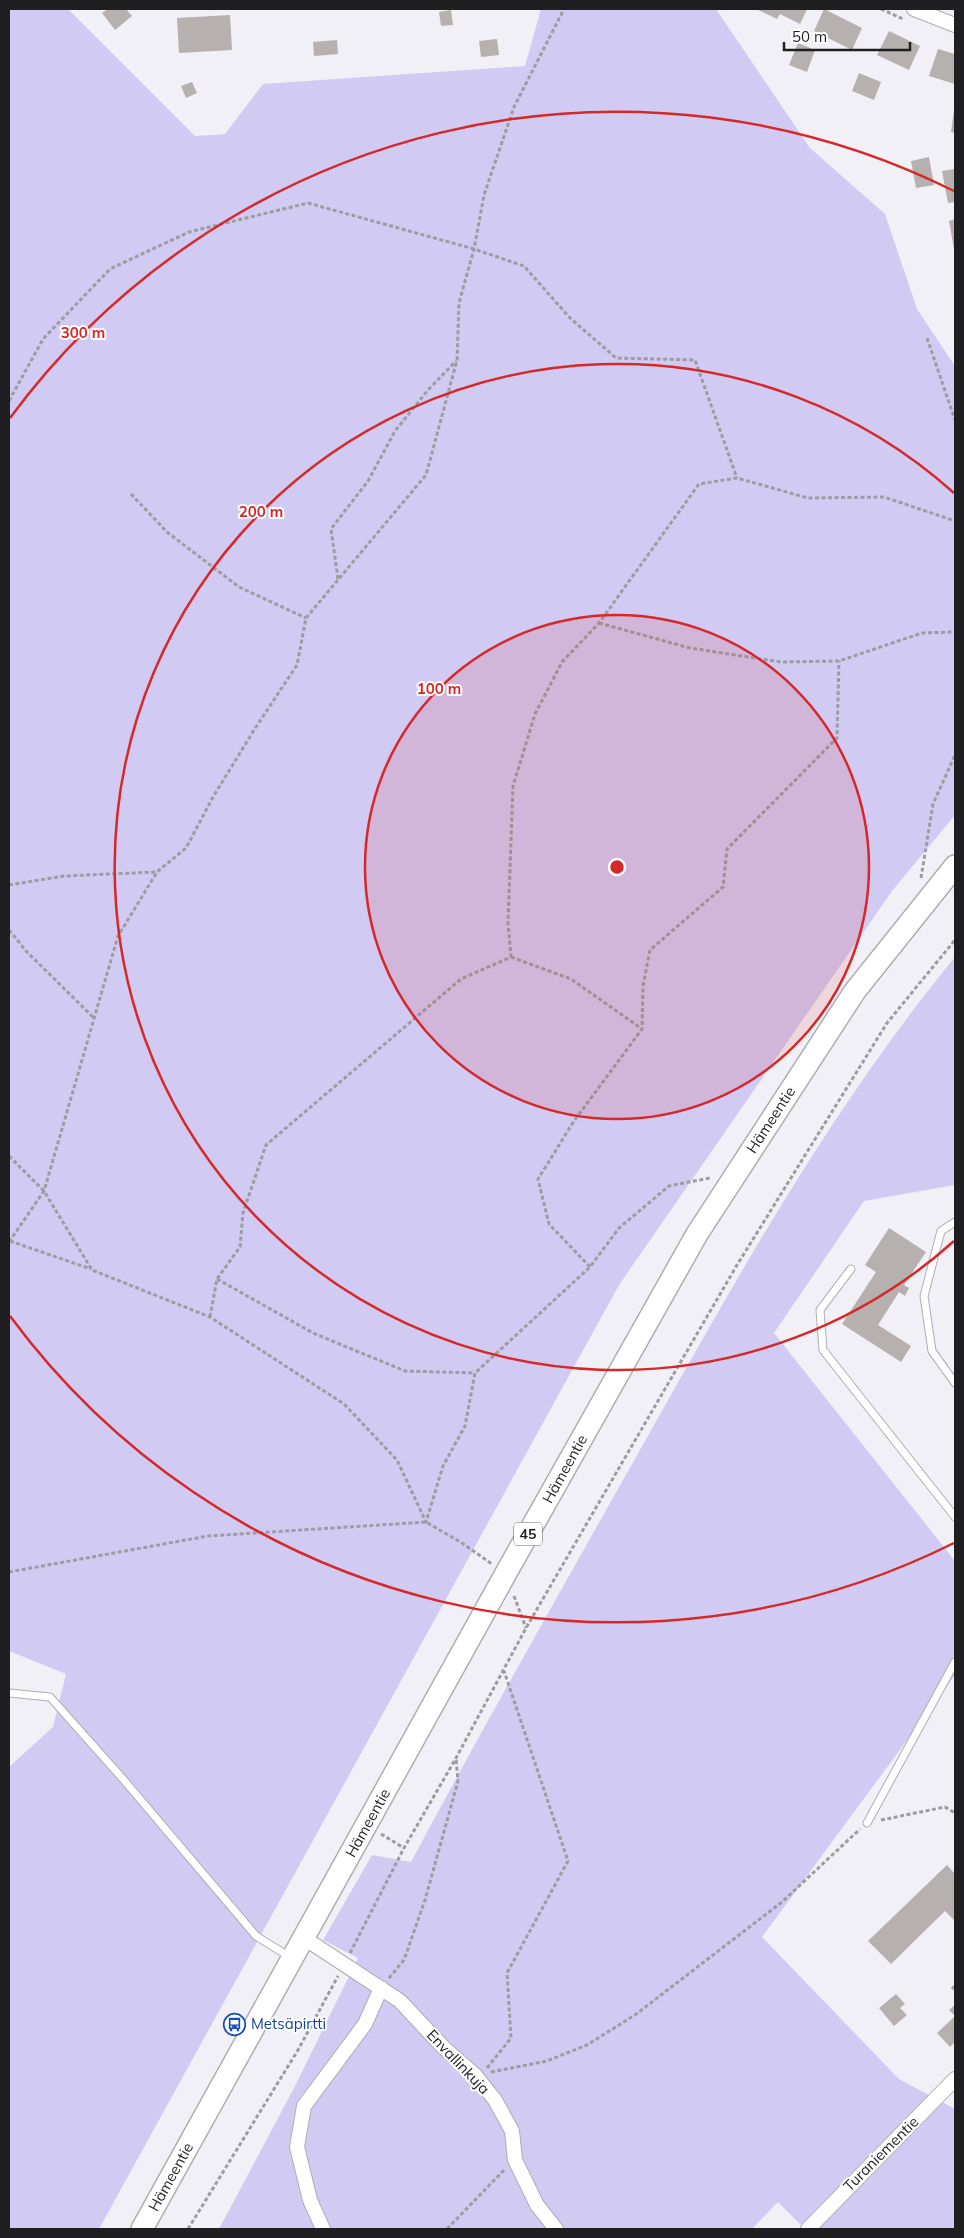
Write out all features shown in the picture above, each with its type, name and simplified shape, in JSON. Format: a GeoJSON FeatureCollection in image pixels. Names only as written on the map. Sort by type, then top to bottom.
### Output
{"type":"FeatureCollection","features":[{"type":"Feature","properties":{"kind":"main road","name":"Hämeentie"},"geometry":{"type":"LineString","coordinates":[[142,2229],[506,1573],[697,1234],[855,991],[955,866]]}},
{"type":"Feature","properties":{"kind":"street"},"geometry":{"type":"LineString","coordinates":[[914,9],[955,25]]}},
{"type":"Feature","properties":{"kind":"street","name":"Envallinkuja"},"geometry":{"type":"LineString","coordinates":[[304,1938],[400,2001],[444,2048],[475,2075],[495,2100],[512,2131],[515,2160],[537,2205],[556,2229]]}},
{"type":"Feature","properties":{"kind":"street"},"geometry":{"type":"LineString","coordinates":[[323,2229],[310,2200],[297,2147],[304,2106],[365,2024],[381,1988]]}},
{"type":"Feature","properties":{"kind":"street","name":"Turaniementie"},"geometry":{"type":"LineString","coordinates":[[808,2229],[955,2079]]}},
{"type":"Feature","properties":{"kind":"lane"},"geometry":{"type":"LineString","coordinates":[[955,1222],[941,1231],[924,1296],[932,1351],[955,1383]]}},
{"type":"Feature","properties":{"kind":"lane"},"geometry":{"type":"LineString","coordinates":[[851,1269],[820,1310],[823,1350],[955,1518]]}},
{"type":"Feature","properties":{"kind":"lane"},"geometry":{"type":"LineString","coordinates":[[867,1823],[955,1662]]}},
{"type":"Feature","properties":{"kind":"lane"},"geometry":{"type":"LineString","coordinates":[[9,1693],[50,1697],[123,1778],[256,1936],[293,1958]]}},
{"type":"Feature","properties":{"kind":"path"},"geometry":{"type":"LineString","coordinates":[[526,1628],[506,1573],[462,1543],[426,1522],[396,1460],[344,1404],[210,1317],[92,1270],[9,1241],[44,1191],[118,936],[157,872],[186,848],[239,755],[297,665],[306,618],[426,474],[457,360],[459,303],[474,250],[484,195],[514,107],[564,9]]}},
{"type":"Feature","properties":{"kind":"path"},"geometry":{"type":"LineString","coordinates":[[9,402],[43,339],[110,269],[189,232],[308,203],[524,266],[570,318],[616,358],[695,360],[737,478]]}},
{"type":"Feature","properties":{"kind":"path"},"geometry":{"type":"LineString","coordinates":[[927,338],[955,420]]}},
{"type":"Feature","properties":{"kind":"path"},"geometry":{"type":"LineString","coordinates":[[338,580],[331,529],[368,481],[395,431],[428,390],[457,360]]}},
{"type":"Feature","properties":{"kind":"path"},"geometry":{"type":"LineString","coordinates":[[511,957],[508,924],[513,786],[535,714],[562,662],[599,623],[699,484],[737,478],[808,498],[884,496],[955,520]]}},
{"type":"Feature","properties":{"kind":"path"},"geometry":{"type":"LineString","coordinates":[[131,494],[167,532],[239,587],[306,618]]}},
{"type":"Feature","properties":{"kind":"path"},"geometry":{"type":"LineString","coordinates":[[599,623],[690,648],[781,662],[839,661],[922,633],[955,632]]}},
{"type":"Feature","properties":{"kind":"path"},"geometry":{"type":"LineString","coordinates":[[590,1267],[549,1224],[538,1179],[574,1121],[642,1029],[643,986],[650,950],[723,887],[727,849],[837,738],[839,661]]}},
{"type":"Feature","properties":{"kind":"path"},"geometry":{"type":"LineString","coordinates":[[921,879],[934,804],[955,756]]}},
{"type":"Feature","properties":{"kind":"path"},"geometry":{"type":"LineString","coordinates":[[9,885],[64,876],[157,872]]}},
{"type":"Feature","properties":{"kind":"path"},"geometry":{"type":"LineString","coordinates":[[9,930],[27,952],[95,1019]]}},
{"type":"Feature","properties":{"kind":"path"},"geometry":{"type":"LineString","coordinates":[[188,2229],[298,2050],[345,1964],[404,1848],[456,1758],[526,1628],[737,1265],[887,1023],[955,940]]}},
{"type":"Feature","properties":{"kind":"path"},"geometry":{"type":"LineString","coordinates":[[210,1317],[217,1280],[240,1247],[243,1213],[266,1145],[461,980],[511,957],[570,979],[642,1029]]}},
{"type":"Feature","properties":{"kind":"path"},"geometry":{"type":"LineString","coordinates":[[9,1156],[44,1191],[92,1270]]}},
{"type":"Feature","properties":{"kind":"path"},"geometry":{"type":"LineString","coordinates":[[426,1522],[443,1466],[465,1426],[474,1373],[590,1267],[619,1228],[669,1186],[710,1178]]}},
{"type":"Feature","properties":{"kind":"path"},"geometry":{"type":"LineString","coordinates":[[217,1280],[313,1334],[405,1371],[474,1373]]}},
{"type":"Feature","properties":{"kind":"path"},"geometry":{"type":"LineString","coordinates":[[9,1572],[208,1536],[426,1522]]}},
{"type":"Feature","properties":{"kind":"path"},"geometry":{"type":"LineString","coordinates":[[503,1670],[568,1860],[508,1973],[511,2038],[482,2074],[547,2061],[587,2045],[635,2015],[782,1902],[867,1823],[945,1807],[955,1813]]}},
{"type":"Feature","properties":{"kind":"path"},"geometry":{"type":"LineString","coordinates":[[381,1988],[404,1960],[425,1900],[458,1781],[456,1758]]}},
{"type":"Feature","properties":{"kind":"path"},"geometry":{"type":"LineString","coordinates":[[379,1833],[404,1848]]}},
{"type":"Feature","properties":{"kind":"path"},"geometry":{"type":"LineString","coordinates":[[952,1990],[955,1986]]}},
{"type":"Feature","properties":{"kind":"path"},"geometry":{"type":"LineString","coordinates":[[447,2229],[497,2175],[515,2160]]}},
{"type":"Feature","properties":{"kind":"shaded area"},"geometry":{"type":"Polygon","coordinates":[[[9,9],[68,9],[195,136],[225,134],[263,84],[525,66],[541,9],[716,9],[810,148],[885,214],[917,309],[955,366],[955,815],[892,891],[619,1285],[99,2229],[9,2229],[9,1767],[53,1727],[66,1674],[9,1651],[9,9]]]}},
{"type":"Feature","properties":{"kind":"shaded area"},"geometry":{"type":"Polygon","coordinates":[[[955,957],[955,1185],[864,1201],[774,1333],[955,1561],[955,1675],[762,1937],[899,2079],[955,2109],[955,2229],[805,2229],[778,2202],[752,2229],[219,2229],[294,2088],[358,1958],[323,1940],[372,1855],[411,1862],[529,1647],[755,1250],[830,1129],[870,1070],[955,957]]]}},
{"type":"Feature","properties":{"kind":"building"},"geometry":{"type":"Polygon","coordinates":[[[108,9],[126,9],[132,16],[115,30],[102,13],[108,9]]]}},
{"type":"Feature","properties":{"kind":"building"},"geometry":{"type":"Polygon","coordinates":[[[756,9],[807,9],[800,24],[780,14],[777,19],[756,9]]]}},
{"type":"Feature","properties":{"kind":"building"},"geometry":{"type":"Polygon","coordinates":[[[824,9],[862,28],[852,50],[814,31],[824,9]]]}},
{"type":"Feature","properties":{"kind":"building"},"geometry":{"type":"Polygon","coordinates":[[[451,10],[453,25],[441,26],[439,12],[451,10]]]}},
{"type":"Feature","properties":{"kind":"building"},"geometry":{"type":"Polygon","coordinates":[[[230,15],[232,50],[179,53],[177,18],[230,15]]]}},
{"type":"Feature","properties":{"kind":"building"},"geometry":{"type":"Polygon","coordinates":[[[889,31],[920,46],[909,70],[877,55],[889,31]]]}},
{"type":"Feature","properties":{"kind":"building"},"geometry":{"type":"Polygon","coordinates":[[[497,39],[499,55],[481,57],[479,41],[497,39]]]}},
{"type":"Feature","properties":{"kind":"building"},"geometry":{"type":"Polygon","coordinates":[[[337,40],[338,54],[314,56],[313,42],[337,40]]]}},
{"type":"Feature","properties":{"kind":"building"},"geometry":{"type":"Polygon","coordinates":[[[798,43],[815,50],[807,72],[789,65],[798,43]]]}},
{"type":"Feature","properties":{"kind":"building"},"geometry":{"type":"Polygon","coordinates":[[[938,49],[955,54],[955,84],[929,76],[938,49]]]}},
{"type":"Feature","properties":{"kind":"building"},"geometry":{"type":"Polygon","coordinates":[[[859,73],[881,82],[874,100],[852,91],[859,73]]]}},
{"type":"Feature","properties":{"kind":"building"},"geometry":{"type":"Polygon","coordinates":[[[192,82],[197,93],[186,98],[181,86],[192,82]]]}},
{"type":"Feature","properties":{"kind":"building"},"geometry":{"type":"Polygon","coordinates":[[[955,110],[955,133],[951,132],[955,110]]]}},
{"type":"Feature","properties":{"kind":"building"},"geometry":{"type":"Polygon","coordinates":[[[929,157],[934,185],[916,188],[911,161],[929,157]]]}},
{"type":"Feature","properties":{"kind":"building"},"geometry":{"type":"Polygon","coordinates":[[[955,169],[955,202],[948,203],[942,171],[955,169]]]}},
{"type":"Feature","properties":{"kind":"building"},"geometry":{"type":"Polygon","coordinates":[[[955,219],[955,249],[954,249],[949,221],[955,219]]]}},
{"type":"Feature","properties":{"kind":"building"},"geometry":{"type":"Polygon","coordinates":[[[889,1228],[926,1252],[904,1285],[909,1288],[905,1296],[899,1292],[878,1325],[911,1346],[901,1362],[842,1324],[876,1272],[865,1265],[889,1228]]]}},
{"type":"Feature","properties":{"kind":"building"},"geometry":{"type":"Polygon","coordinates":[[[947,1865],[955,1874],[955,1921],[945,1911],[891,1964],[868,1941],[947,1865]]]}},
{"type":"Feature","properties":{"kind":"building"},"geometry":{"type":"Polygon","coordinates":[[[896,1994],[905,2004],[900,2008],[907,2015],[894,2026],[879,2008],[896,1994]]]}},
{"type":"Feature","properties":{"kind":"building"},"geometry":{"type":"Polygon","coordinates":[[[955,2005],[955,2016],[949,2010],[955,2005]]]}},
{"type":"Feature","properties":{"kind":"building"},"geometry":{"type":"Polygon","coordinates":[[[955,2016],[955,2042],[950,2047],[937,2033],[955,2016]]]}},
{"type":"Feature","properties":{"kind":"place","name":"Metsäpirtti"},"geometry":{"type":"Point","coordinates":[235,2024]}}]}
